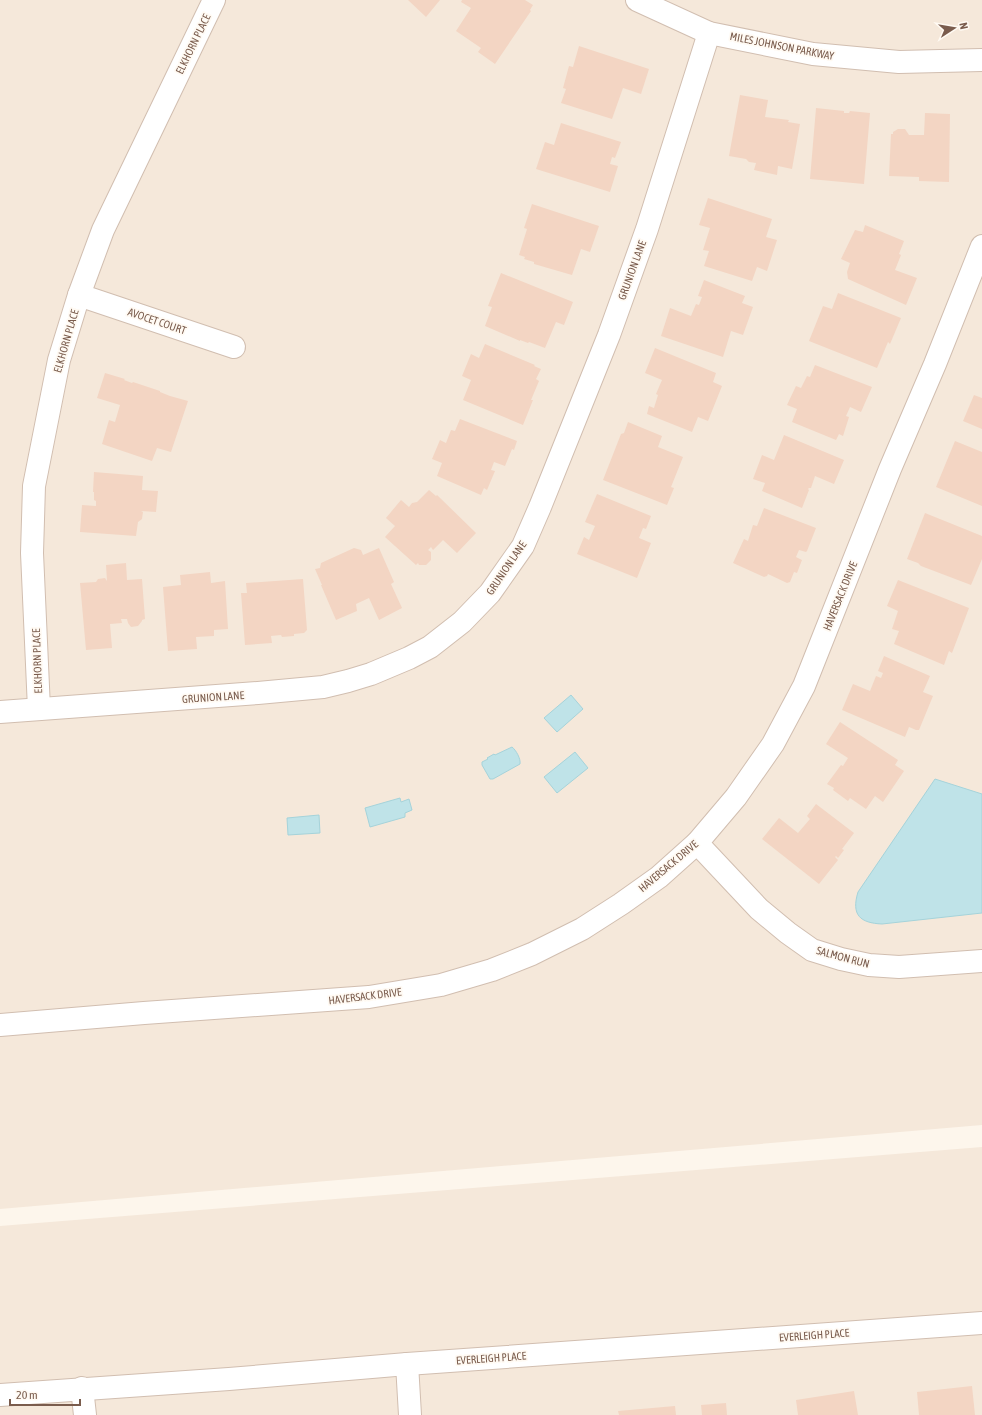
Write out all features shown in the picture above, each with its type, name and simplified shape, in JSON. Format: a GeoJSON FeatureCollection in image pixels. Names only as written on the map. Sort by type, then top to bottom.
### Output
{"type":"FeatureCollection","features":[{"type":"Feature","properties":{"kind":"street","name":"ELKHORN PLACE"},"geometry":{"type":"LineString","coordinates":[[39,709],[32,553],[34,486],[58,360],[79,295],[103,230],[214,0]]}},
{"type":"Feature","properties":{"kind":"street","name":"MILES JOHNSON PARKWAY"},"geometry":{"type":"LineString","coordinates":[[637,0],[709,32],[813,54],[899,62],[982,60]]}},
{"type":"Feature","properties":{"kind":"street","name":"GRUNION LANE"},"geometry":{"type":"LineString","coordinates":[[0,712],[323,687],[348,682],[409,658],[430,648],[462,622],[490,593],[523,546],[540,507],[609,335],[647,229],[709,32]]}},
{"type":"Feature","properties":{"kind":"street","name":"HAVERSACK DRIVE"},"geometry":{"type":"LineString","coordinates":[[0,1024],[369,997],[441,985],[492,970],[525,957],[582,929],[621,904],[658,877],[697,843],[736,797],[772,744],[804,686],[890,469],[935,364],[982,246]]}},
{"type":"Feature","properties":{"kind":"street","name":"AVOCET COURT"},"geometry":{"type":"LineString","coordinates":[[79,295],[234,347]]}},
{"type":"Feature","properties":{"kind":"street","name":"SALMON RUN"},"geometry":{"type":"LineString","coordinates":[[697,843],[759,909],[788,933],[812,950],[869,965],[899,968],[982,961]]}},
{"type":"Feature","properties":{"kind":"street","name":"EVERLEIGH PLACE"},"geometry":{"type":"LineString","coordinates":[[0,1395],[982,1323]]}},
{"type":"Feature","properties":{"kind":"street"},"geometry":{"type":"LineString","coordinates":[[407,1364],[410,1415]]}},
{"type":"Feature","properties":{"kind":"street"},"geometry":{"type":"LineString","coordinates":[[82,1388],[85,1415]]}},
{"type":"Feature","properties":{"kind":"shaded area"},"geometry":{"type":"Polygon","coordinates":[[[0,0],[982,0],[982,1125],[0,1209],[0,0]]]}},
{"type":"Feature","properties":{"kind":"shaded area"},"geometry":{"type":"Polygon","coordinates":[[[982,1147],[982,1415],[0,1415],[0,1226],[982,1147]]]}},
{"type":"Feature","properties":{"kind":"water"},"geometry":{"type":"Polygon","coordinates":[[[571,695],[583,709],[557,732],[544,718],[571,695]]]}},
{"type":"Feature","properties":{"kind":"water"},"geometry":{"type":"Polygon","coordinates":[[[512,747],[518,755],[520,764],[493,779],[490,779],[482,765],[482,762],[494,754],[495,755],[512,747]]]}},
{"type":"Feature","properties":{"kind":"water"},"geometry":{"type":"Polygon","coordinates":[[[575,752],[588,768],[557,793],[544,777],[575,752]]]}},
{"type":"Feature","properties":{"kind":"water"},"geometry":{"type":"Polygon","coordinates":[[[935,779],[982,794],[982,913],[882,924],[863,920],[859,916],[856,907],[858,892],[935,779]]]}},
{"type":"Feature","properties":{"kind":"water"},"geometry":{"type":"Polygon","coordinates":[[[400,798],[401,802],[409,799],[412,810],[405,813],[405,817],[370,827],[365,808],[400,798]]]}},
{"type":"Feature","properties":{"kind":"water"},"geometry":{"type":"Polygon","coordinates":[[[319,815],[320,833],[288,835],[287,818],[319,815]]]}},
{"type":"Feature","properties":{"kind":"building"},"geometry":{"type":"Polygon","coordinates":[[[408,0],[440,0],[426,17],[408,0]]]}},
{"type":"Feature","properties":{"kind":"building"},"geometry":{"type":"Polygon","coordinates":[[[462,0],[525,0],[533,5],[530,10],[531,11],[495,64],[478,52],[481,48],[456,31],[471,8],[461,2],[462,0]]]}},
{"type":"Feature","properties":{"kind":"building"},"geometry":{"type":"Polygon","coordinates":[[[579,46],[649,69],[641,94],[623,88],[612,119],[561,103],[566,89],[563,88],[569,66],[573,67],[579,46]]]}},
{"type":"Feature","properties":{"kind":"building"},"geometry":{"type":"Polygon","coordinates":[[[740,95],[768,100],[765,117],[789,120],[788,122],[800,124],[792,169],[778,166],[777,175],[754,170],[756,163],[749,162],[746,159],[729,156],[740,95]]]}},
{"type":"Feature","properties":{"kind":"building"},"geometry":{"type":"Polygon","coordinates":[[[816,108],[844,111],[844,113],[849,113],[850,111],[870,113],[864,184],[810,179],[816,108]]]}},
{"type":"Feature","properties":{"kind":"building"},"geometry":{"type":"Polygon","coordinates":[[[925,113],[950,114],[949,182],[919,181],[919,177],[889,176],[891,134],[898,129],[905,129],[909,135],[924,135],[925,113]]]}},
{"type":"Feature","properties":{"kind":"building"},"geometry":{"type":"Polygon","coordinates":[[[561,123],[621,142],[615,158],[612,157],[610,164],[618,166],[610,192],[536,169],[545,142],[554,145],[561,123]]]}},
{"type":"Feature","properties":{"kind":"building"},"geometry":{"type":"Polygon","coordinates":[[[708,198],[772,219],[766,237],[777,240],[767,271],[757,267],[752,281],[704,266],[709,251],[703,250],[710,228],[699,225],[708,198]]]}},
{"type":"Feature","properties":{"kind":"building"},"geometry":{"type":"Polygon","coordinates":[[[532,204],[599,226],[590,252],[581,249],[572,275],[534,264],[534,262],[524,259],[525,257],[519,255],[527,229],[524,228],[532,204]]]}},
{"type":"Feature","properties":{"kind":"building"},"geometry":{"type":"Polygon","coordinates":[[[865,225],[904,241],[899,254],[901,255],[895,270],[917,278],[906,305],[848,279],[847,272],[850,263],[841,259],[855,230],[863,232],[865,225]]]}},
{"type":"Feature","properties":{"kind":"building"},"geometry":{"type":"Polygon","coordinates":[[[501,273],[573,302],[564,325],[556,322],[545,348],[529,342],[520,341],[485,326],[492,307],[488,306],[501,273]]]}},
{"type":"Feature","properties":{"kind":"building"},"geometry":{"type":"Polygon","coordinates":[[[704,280],[745,296],[742,303],[753,307],[743,335],[731,331],[723,357],[661,336],[670,308],[691,316],[696,304],[699,305],[702,297],[698,296],[704,280]]]}},
{"type":"Feature","properties":{"kind":"building"},"geometry":{"type":"Polygon","coordinates":[[[838,293],[901,318],[890,344],[888,342],[877,368],[809,341],[823,306],[832,309],[838,293]]]}},
{"type":"Feature","properties":{"kind":"building"},"geometry":{"type":"Polygon","coordinates":[[[485,344],[535,365],[534,366],[541,369],[536,379],[539,381],[531,400],[533,400],[523,425],[463,400],[471,380],[462,376],[471,354],[479,358],[485,344]]]}},
{"type":"Feature","properties":{"kind":"building"},"geometry":{"type":"Polygon","coordinates":[[[655,348],[716,373],[713,382],[722,386],[708,421],[698,417],[692,432],[647,414],[649,406],[654,408],[658,395],[656,394],[662,380],[645,373],[655,348]]]}},
{"type":"Feature","properties":{"kind":"building"},"geometry":{"type":"Polygon","coordinates":[[[815,365],[872,387],[861,412],[850,407],[846,416],[849,417],[843,436],[839,434],[836,440],[792,422],[797,409],[787,405],[796,386],[801,388],[807,376],[810,377],[815,365]]]}},
{"type":"Feature","properties":{"kind":"building"},"geometry":{"type":"Polygon","coordinates":[[[105,373],[188,401],[171,452],[157,448],[152,461],[102,444],[109,420],[115,422],[120,405],[97,398],[105,373]]]}},
{"type":"Feature","properties":{"kind":"building"},"geometry":{"type":"Polygon","coordinates":[[[974,395],[982,398],[982,429],[963,421],[974,395]]]}},
{"type":"Feature","properties":{"kind":"building"},"geometry":{"type":"Polygon","coordinates":[[[460,419],[517,441],[505,466],[494,462],[491,470],[495,471],[487,490],[484,488],[481,495],[437,476],[442,463],[432,459],[440,440],[446,443],[451,430],[455,431],[460,419]]]}},
{"type":"Feature","properties":{"kind":"building"},"geometry":{"type":"Polygon","coordinates":[[[628,422],[662,436],[658,447],[683,457],[671,487],[674,488],[667,505],[603,480],[621,434],[624,433],[628,422]]]}},
{"type":"Feature","properties":{"kind":"building"},"geometry":{"type":"Polygon","coordinates":[[[784,435],[844,460],[834,484],[815,476],[811,488],[808,489],[809,490],[802,508],[762,491],[765,483],[753,479],[762,455],[774,460],[784,435]]]}},
{"type":"Feature","properties":{"kind":"building"},"geometry":{"type":"Polygon","coordinates":[[[955,441],[982,452],[982,506],[936,487],[955,441]]]}},
{"type":"Feature","properties":{"kind":"building"},"geometry":{"type":"Polygon","coordinates":[[[94,472],[143,476],[142,490],[158,491],[156,512],[141,511],[143,512],[142,519],[138,522],[136,536],[80,532],[82,505],[96,506],[93,492],[94,472]]]}},
{"type":"Feature","properties":{"kind":"building"},"geometry":{"type":"Polygon","coordinates":[[[429,490],[436,496],[437,495],[476,533],[457,553],[443,540],[433,550],[431,547],[428,550],[431,552],[431,560],[426,565],[419,565],[418,563],[416,565],[385,537],[395,526],[386,518],[401,500],[409,507],[412,503],[417,502],[429,490]]]}},
{"type":"Feature","properties":{"kind":"building"},"geometry":{"type":"Polygon","coordinates":[[[597,494],[651,516],[646,529],[643,528],[639,538],[651,543],[637,578],[577,554],[584,537],[589,540],[595,526],[585,522],[597,494]]]}},
{"type":"Feature","properties":{"kind":"building"},"geometry":{"type":"Polygon","coordinates":[[[764,508],[816,528],[807,551],[799,550],[796,557],[802,560],[797,573],[794,572],[790,582],[787,583],[768,574],[764,577],[733,563],[744,539],[748,541],[753,525],[757,526],[764,508]]]}},
{"type":"Feature","properties":{"kind":"building"},"geometry":{"type":"Polygon","coordinates":[[[925,513],[982,536],[982,559],[971,585],[921,566],[918,563],[907,559],[925,513]]]}},
{"type":"Feature","properties":{"kind":"building"},"geometry":{"type":"Polygon","coordinates":[[[354,548],[361,550],[363,555],[379,548],[394,582],[391,584],[402,608],[379,620],[369,598],[356,604],[357,611],[336,620],[315,569],[320,568],[321,563],[354,548]]]}},
{"type":"Feature","properties":{"kind":"building"},"geometry":{"type":"Polygon","coordinates":[[[126,563],[127,580],[142,579],[145,619],[142,620],[138,626],[131,627],[127,619],[121,619],[122,623],[110,624],[112,648],[86,650],[80,583],[96,582],[98,579],[105,578],[107,581],[106,565],[126,563]]]}},
{"type":"Feature","properties":{"kind":"building"},"geometry":{"type":"Polygon","coordinates":[[[210,572],[211,583],[225,581],[228,629],[214,630],[214,636],[196,637],[197,649],[168,651],[163,587],[181,585],[180,575],[210,572]]]}},
{"type":"Feature","properties":{"kind":"building"},"geometry":{"type":"Polygon","coordinates":[[[303,579],[307,630],[304,633],[294,634],[294,636],[271,636],[272,643],[245,645],[241,593],[247,593],[246,583],[303,579]]]}},
{"type":"Feature","properties":{"kind":"building"},"geometry":{"type":"Polygon","coordinates":[[[898,580],[969,608],[952,653],[949,651],[944,665],[894,644],[899,631],[892,629],[898,611],[887,606],[898,580]]]}},
{"type":"Feature","properties":{"kind":"building"},"geometry":{"type":"Polygon","coordinates":[[[884,656],[930,676],[923,692],[933,696],[919,730],[909,727],[905,737],[842,710],[853,684],[870,691],[876,676],[881,678],[883,673],[878,671],[884,656]]]}},
{"type":"Feature","properties":{"kind":"building"},"geometry":{"type":"Polygon","coordinates":[[[840,722],[898,760],[895,765],[904,771],[883,802],[875,796],[866,809],[850,798],[848,801],[833,790],[834,788],[827,784],[848,758],[826,744],[840,722]]]}},
{"type":"Feature","properties":{"kind":"building"},"geometry":{"type":"Polygon","coordinates":[[[816,804],[854,833],[842,849],[844,850],[838,858],[836,856],[835,857],[838,860],[819,884],[762,839],[779,818],[798,833],[810,819],[807,816],[816,804]]]}},
{"type":"Feature","properties":{"kind":"building"},"geometry":{"type":"Polygon","coordinates":[[[972,1386],[975,1415],[919,1415],[917,1392],[972,1386]]]}},
{"type":"Feature","properties":{"kind":"building"},"geometry":{"type":"Polygon","coordinates":[[[854,1391],[858,1415],[798,1415],[796,1400],[854,1391]]]}},
{"type":"Feature","properties":{"kind":"building"},"geometry":{"type":"Polygon","coordinates":[[[726,1403],[727,1415],[702,1415],[701,1405],[726,1403]]]}},
{"type":"Feature","properties":{"kind":"building"},"geometry":{"type":"Polygon","coordinates":[[[675,1406],[676,1415],[619,1415],[618,1411],[675,1406]]]}}]}
